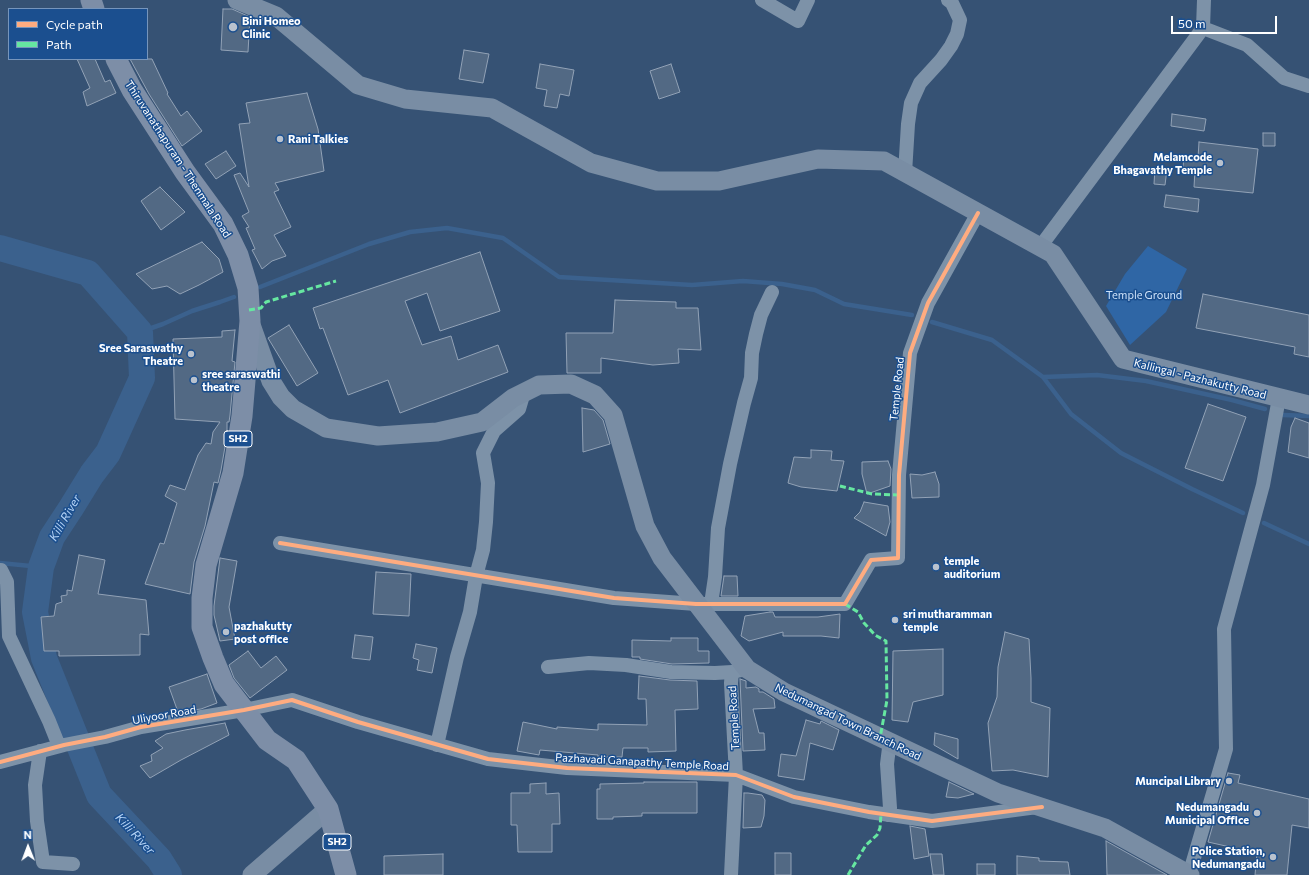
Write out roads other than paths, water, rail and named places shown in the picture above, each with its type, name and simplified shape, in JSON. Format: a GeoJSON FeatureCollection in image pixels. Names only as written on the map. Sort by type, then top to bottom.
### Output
{"type":"FeatureCollection","features":[{"type":"Feature","properties":{"kind":"main road","name":"Kallingal - Pazhakutty Road"},"geometry":{"type":"LineString","coordinates":[[237,0],[276,16],[358,85],[406,99],[492,108],[592,163],[657,181],[719,181],[818,159],[884,161],[1053,254],[1123,359],[1309,405]]}},
{"type":"Feature","properties":{"kind":"main road","name":"Thiruvanathapuram - Thenmala Road"},"geometry":{"type":"LineString","coordinates":[[117,60],[136,96],[185,172],[223,224],[238,255],[248,288],[250,321],[242,416],[233,473],[206,566],[202,598],[202,627],[224,684],[267,740],[296,760],[328,809]]}},
{"type":"Feature","properties":{"kind":"main road","name":"Nedumangad Town Branch Road"},"geometry":{"type":"LineString","coordinates":[[250,321],[271,381],[281,396],[293,409],[326,428],[378,436],[437,432],[482,422],[513,398],[539,385],[571,384],[595,395],[612,416],[645,526],[662,558],[704,604],[739,670],[998,793],[1105,828],[1189,875]]}},
{"type":"Feature","properties":{"kind":"main road"},"geometry":{"type":"LineString","coordinates":[[252,875],[328,809]]}},
{"type":"Feature","properties":{"kind":"main road","name":"SH2"},"geometry":{"type":"LineString","coordinates":[[328,809],[346,875]]}},
{"type":"Feature","properties":{"kind":"street"},"geometry":{"type":"LineString","coordinates":[[762,0],[798,21],[808,0]]}},
{"type":"Feature","properties":{"kind":"street"},"geometry":{"type":"LineString","coordinates":[[905,173],[911,103],[920,83],[941,60],[957,34],[960,20],[952,3],[948,0]]}},
{"type":"Feature","properties":{"kind":"street"},"geometry":{"type":"LineString","coordinates":[[1040,247],[1204,28],[1204,0]]}},
{"type":"Feature","properties":{"kind":"street"},"geometry":{"type":"LineString","coordinates":[[1204,28],[1247,45],[1284,78],[1309,86]]}},
{"type":"Feature","properties":{"kind":"street","name":"Temple Road"},"geometry":{"type":"LineString","coordinates":[[704,604],[845,604],[871,560],[898,558],[899,475],[910,353],[928,303],[978,213]]}},
{"type":"Feature","properties":{"kind":"street"},"geometry":{"type":"LineString","coordinates":[[280,544],[614,598],[704,604],[715,577],[718,528],[730,464],[751,378],[752,353],[756,334],[761,315],[772,292]]}},
{"type":"Feature","properties":{"kind":"street"},"geometry":{"type":"LineString","coordinates":[[437,745],[457,657],[470,612],[476,576],[483,550],[488,483],[483,453],[494,431],[519,409],[524,392]]}},
{"type":"Feature","properties":{"kind":"street"},"geometry":{"type":"LineString","coordinates":[[1189,875],[1226,749],[1224,629],[1262,485],[1279,398]]}},
{"type":"Feature","properties":{"kind":"street"},"geometry":{"type":"LineString","coordinates":[[0,570],[7,582],[9,636],[62,745]]}},
{"type":"Feature","properties":{"kind":"street"},"geometry":{"type":"LineString","coordinates":[[548,667],[589,663],[671,672],[715,673],[739,670]]}},
{"type":"Feature","properties":{"kind":"street","name":"Temple Road"},"geometry":{"type":"LineString","coordinates":[[731,875],[736,775],[731,683],[739,670]]}},
{"type":"Feature","properties":{"kind":"street","name":"Pazhavadi Ganapathy Temple Road"},"geometry":{"type":"LineString","coordinates":[[244,710],[292,700],[358,722],[488,759],[567,768],[736,775],[794,797],[888,815],[932,821],[1042,807]]}},
{"type":"Feature","properties":{"kind":"street","name":"Uliyoor Road"},"geometry":{"type":"LineString","coordinates":[[0,762],[62,745],[141,727],[244,710]]}},
{"type":"Feature","properties":{"kind":"street"},"geometry":{"type":"LineString","coordinates":[[888,815],[890,808],[887,764],[891,742]]}},
{"type":"Feature","properties":{"kind":"street"},"geometry":{"type":"LineString","coordinates":[[40,751],[35,785],[37,821],[43,862],[73,864]]}},
{"type":"Feature","properties":{"kind":"waterway"},"geometry":{"type":"LineString","coordinates":[[260,287],[369,244],[410,232],[447,228],[503,238],[559,277],[692,285],[743,281],[782,284],[815,290],[844,304],[912,315]]}},
{"type":"Feature","properties":{"kind":"waterway","name":"Killi River"},"geometry":{"type":"LineString","coordinates":[[0,248],[88,273],[140,332],[142,378],[108,453],[92,474],[52,537],[41,567],[35,612],[44,658],[99,795],[159,859],[169,875]]}},
{"type":"Feature","properties":{"kind":"waterway"},"geometry":{"type":"LineString","coordinates":[[140,332],[192,311],[234,297]]}},
{"type":"Feature","properties":{"kind":"waterway"},"geometry":{"type":"LineString","coordinates":[[932,322],[992,340],[1043,377],[1097,375],[1146,381],[1232,400],[1265,409]]}},
{"type":"Feature","properties":{"kind":"waterway"},"geometry":{"type":"LineString","coordinates":[[1043,377],[1071,414],[1121,453],[1243,513]]}},
{"type":"Feature","properties":{"kind":"waterway"},"geometry":{"type":"LineString","coordinates":[[1283,415],[1309,416]]}},
{"type":"Feature","properties":{"kind":"waterway"},"geometry":{"type":"LineString","coordinates":[[1264,523],[1309,544]]}},
{"type":"Feature","properties":{"kind":"waterway"},"geometry":{"type":"LineString","coordinates":[[0,563],[41,567]]}},
{"type":"Feature","properties":{"kind":"place","name":"Bini Homeo Clinic"},"geometry":{"type":"Point","coordinates":[233,27]}},
{"type":"Feature","properties":{"kind":"place","name":"Rani Talkies"},"geometry":{"type":"Point","coordinates":[280,139]}},
{"type":"Feature","properties":{"kind":"place","name":"Melamcode Bhagavathy Temple"},"geometry":{"type":"Point","coordinates":[1220,163]}},
{"type":"Feature","properties":{"kind":"place","name":"Sree Saraswathy Theatre"},"geometry":{"type":"Point","coordinates":[191,354]}},
{"type":"Feature","properties":{"kind":"place","name":"sree saraswathi theatre"},"geometry":{"type":"Point","coordinates":[194,380]}},
{"type":"Feature","properties":{"kind":"place","name":"temple auditorium"},"geometry":{"type":"Point","coordinates":[936,567]}},
{"type":"Feature","properties":{"kind":"place","name":"sri mutharamman temple"},"geometry":{"type":"Point","coordinates":[895,620]}},
{"type":"Feature","properties":{"kind":"place","name":"pazhakutty post office"},"geometry":{"type":"Point","coordinates":[226,632]}},
{"type":"Feature","properties":{"kind":"place","name":"Muncipal Library"},"geometry":{"type":"Point","coordinates":[1229,781]}},
{"type":"Feature","properties":{"kind":"place","name":"Nedumangadu Municipal Office"},"geometry":{"type":"Point","coordinates":[1257,813]}},
{"type":"Feature","properties":{"kind":"place","name":"Police Station, Nedumangadu"},"geometry":{"type":"Point","coordinates":[1273,857]}},
{"type":"Feature","properties":{"kind":"park label","name":"Temple Ground"},"geometry":{"type":"Point","coordinates":[1144,295]}}]}
